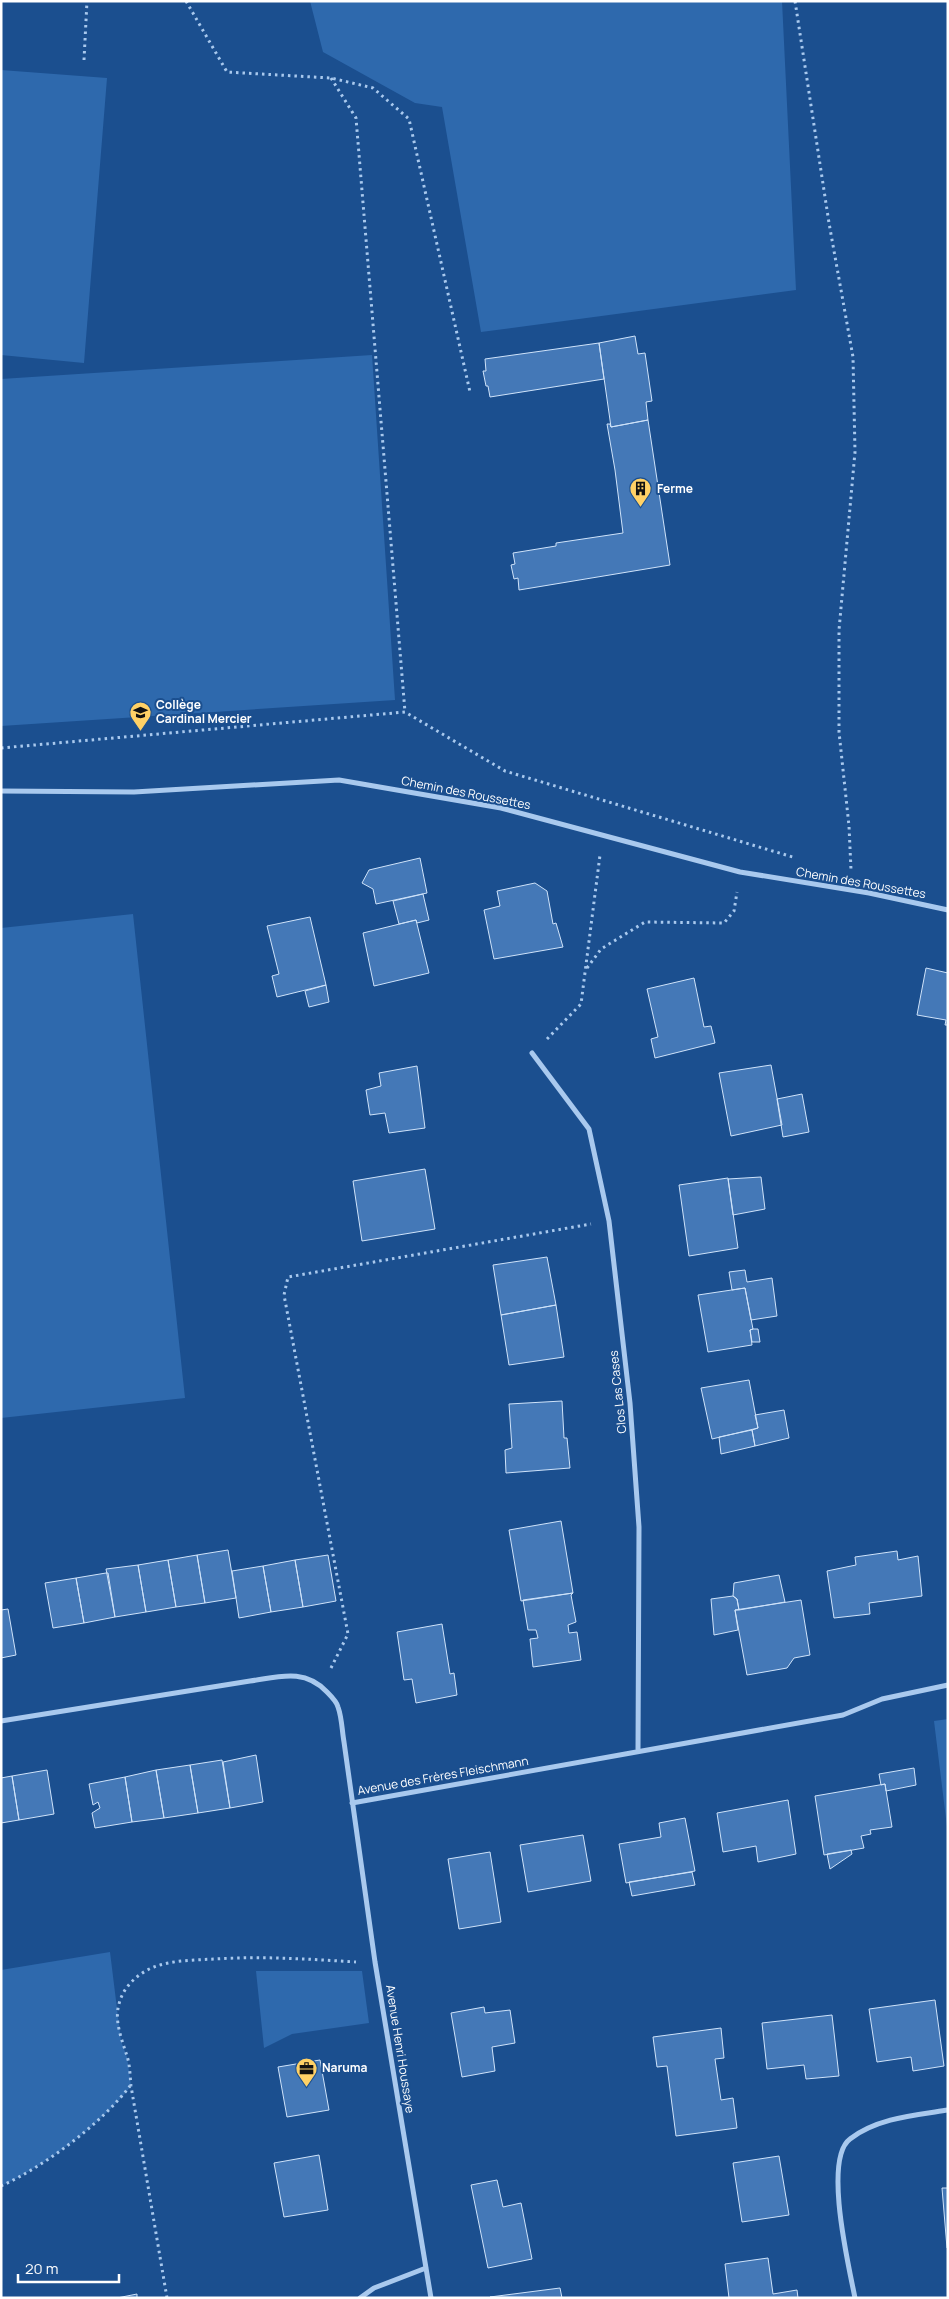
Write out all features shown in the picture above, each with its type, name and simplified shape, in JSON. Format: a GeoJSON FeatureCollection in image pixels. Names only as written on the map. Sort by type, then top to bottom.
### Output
{"type":"FeatureCollection","features":[{"type":"Feature","properties":{"kind":"street","name":"Chemin des Roussettes"},"geometry":{"type":"LineString","coordinates":[[1,791],[134,792],[339,780],[502,808],[740,872],[869,893],[948,910]]}},
{"type":"Feature","properties":{"kind":"street","name":"Clos Las Cases"},"geometry":{"type":"LineString","coordinates":[[532,1053],[589,1128],[609,1221],[630,1402],[639,1527],[638,1750]]}},
{"type":"Feature","properties":{"kind":"street","name":"Avenue des Frères Fleischmann"},"geometry":{"type":"LineString","coordinates":[[1,1721],[240,1682],[289,1676],[305,1677],[321,1686],[338,1706],[352,1803],[638,1750],[843,1715],[882,1699],[948,1685]]}},
{"type":"Feature","properties":{"kind":"street","name":"Avenue Henri Houssaye"},"geometry":{"type":"LineString","coordinates":[[352,1803],[375,1962],[431,2298]]}},
{"type":"Feature","properties":{"kind":"street"},"geometry":{"type":"LineString","coordinates":[[854,2298],[839,2206],[838,2163],[848,2140],[871,2128],[909,2116],[948,2110]]}},
{"type":"Feature","properties":{"kind":"street"},"geometry":{"type":"LineString","coordinates":[[360,2298],[374,2288],[426,2268]]}},
{"type":"Feature","properties":{"kind":"path"},"geometry":{"type":"LineString","coordinates":[[84,60],[88,1]]}},
{"type":"Feature","properties":{"kind":"path"},"geometry":{"type":"LineString","coordinates":[[186,1],[227,72],[330,78],[373,88],[409,119],[470,392]]}},
{"type":"Feature","properties":{"kind":"path"},"geometry":{"type":"LineString","coordinates":[[795,1],[829,223],[854,357],[855,452],[839,630],[839,732],[849,826],[851,875],[869,893]]}},
{"type":"Feature","properties":{"kind":"path"},"geometry":{"type":"LineString","coordinates":[[330,78],[356,118],[405,712]]}},
{"type":"Feature","properties":{"kind":"path"},"geometry":{"type":"LineString","coordinates":[[1,748],[405,712],[505,771],[804,861]]}},
{"type":"Feature","properties":{"kind":"path"},"geometry":{"type":"LineString","coordinates":[[532,1053],[581,1004],[587,969],[602,834]]}},
{"type":"Feature","properties":{"kind":"path"},"geometry":{"type":"LineString","coordinates":[[587,969],[601,948],[645,922],[724,923],[734,911],[740,872]]}},
{"type":"Feature","properties":{"kind":"path"},"geometry":{"type":"LineString","coordinates":[[321,1686],[348,1634],[284,1295],[288,1277],[609,1221]]}},
{"type":"Feature","properties":{"kind":"path"},"geometry":{"type":"LineString","coordinates":[[167,2298],[130,2086],[128,2057],[121,2041],[118,2007],[122,1995],[129,1984],[141,1974],[154,1967],[192,1960],[251,1957],[375,1962]]}},
{"type":"Feature","properties":{"kind":"path"},"geometry":{"type":"LineString","coordinates":[[1,2186],[38,2167],[60,2150],[94,2123],[130,2086]]}},
{"type":"Feature","properties":{"kind":"shaded area"},"geometry":{"type":"Polygon","coordinates":[[[310,1],[782,1],[796,290],[481,332],[442,107],[415,103],[323,52],[310,1]]]}},
{"type":"Feature","properties":{"kind":"shaded area"},"geometry":{"type":"Polygon","coordinates":[[[1,70],[107,78],[84,363],[1,355],[1,70]]]}},
{"type":"Feature","properties":{"kind":"shaded area"},"geometry":{"type":"Polygon","coordinates":[[[372,355],[395,700],[1,726],[1,379],[372,355]]]}},
{"type":"Feature","properties":{"kind":"shaded area"},"geometry":{"type":"Polygon","coordinates":[[[133,914],[185,1398],[1,1418],[1,928],[133,914]]]}},
{"type":"Feature","properties":{"kind":"shaded area"},"geometry":{"type":"Polygon","coordinates":[[[948,1719],[948,1835],[934,1721],[948,1719]]]}},
{"type":"Feature","properties":{"kind":"shaded area"},"geometry":{"type":"Polygon","coordinates":[[[110,1952],[121,2041],[127,2057],[131,2086],[104,2115],[71,2143],[54,2156],[1,2186],[1,1970],[110,1952]]]}},
{"type":"Feature","properties":{"kind":"shaded area"},"geometry":{"type":"Polygon","coordinates":[[[256,1971],[362,1971],[369,2023],[292,2034],[264,2048],[256,1971]]]}},
{"type":"Feature","properties":{"kind":"building"},"geometry":{"type":"Polygon","coordinates":[[[635,336],[638,354],[645,353],[652,401],[646,402],[648,420],[611,427],[599,343],[635,336]]]}},
{"type":"Feature","properties":{"kind":"building"},"geometry":{"type":"Polygon","coordinates":[[[599,343],[604,379],[490,397],[483,371],[486,371],[485,359],[599,343]]]}},
{"type":"Feature","properties":{"kind":"building","name":"Ferme"},"geometry":{"type":"Polygon","coordinates":[[[648,420],[670,565],[519,590],[518,578],[514,579],[511,565],[515,564],[513,553],[556,546],[556,543],[623,533],[607,424],[610,424],[611,427],[648,420]]]}},
{"type":"Feature","properties":{"kind":"building"},"geometry":{"type":"Polygon","coordinates":[[[420,858],[427,893],[376,904],[373,889],[362,883],[369,870],[420,858]]]}},
{"type":"Feature","properties":{"kind":"building"},"geometry":{"type":"Polygon","coordinates":[[[535,883],[547,891],[553,924],[556,923],[563,947],[494,959],[484,910],[500,906],[497,891],[535,883]]]}},
{"type":"Feature","properties":{"kind":"building"},"geometry":{"type":"Polygon","coordinates":[[[423,894],[429,920],[417,923],[416,920],[399,924],[393,901],[423,894]]]}},
{"type":"Feature","properties":{"kind":"building"},"geometry":{"type":"Polygon","coordinates":[[[310,917],[326,985],[277,997],[272,976],[279,974],[267,926],[310,917]]]}},
{"type":"Feature","properties":{"kind":"building"},"geometry":{"type":"Polygon","coordinates":[[[416,920],[429,973],[374,986],[363,933],[416,920]]]}},
{"type":"Feature","properties":{"kind":"building"},"geometry":{"type":"Polygon","coordinates":[[[926,968],[948,973],[948,1025],[945,1025],[946,1020],[917,1015],[926,968]]]}},
{"type":"Feature","properties":{"kind":"building"},"geometry":{"type":"Polygon","coordinates":[[[694,978],[704,1027],[711,1026],[715,1043],[655,1058],[651,1039],[658,1037],[647,989],[694,978]]]}},
{"type":"Feature","properties":{"kind":"building"},"geometry":{"type":"Polygon","coordinates":[[[326,985],[329,1002],[309,1007],[305,991],[326,985]]]}},
{"type":"Feature","properties":{"kind":"building"},"geometry":{"type":"Polygon","coordinates":[[[771,1065],[782,1125],[731,1136],[719,1073],[771,1065]]]}},
{"type":"Feature","properties":{"kind":"building"},"geometry":{"type":"Polygon","coordinates":[[[417,1066],[425,1128],[389,1133],[385,1113],[370,1115],[366,1090],[381,1086],[379,1073],[417,1066]]]}},
{"type":"Feature","properties":{"kind":"building"},"geometry":{"type":"Polygon","coordinates":[[[802,1094],[809,1132],[783,1137],[777,1099],[802,1094]]]}},
{"type":"Feature","properties":{"kind":"building"},"geometry":{"type":"Polygon","coordinates":[[[425,1169],[435,1229],[362,1241],[353,1181],[425,1169]]]}},
{"type":"Feature","properties":{"kind":"building"},"geometry":{"type":"Polygon","coordinates":[[[761,1177],[765,1209],[733,1215],[728,1179],[761,1177]]]}},
{"type":"Feature","properties":{"kind":"building"},"geometry":{"type":"Polygon","coordinates":[[[728,1178],[738,1248],[689,1256],[679,1185],[728,1178]]]}},
{"type":"Feature","properties":{"kind":"building"},"geometry":{"type":"Polygon","coordinates":[[[547,1257],[556,1305],[501,1315],[493,1265],[547,1257]]]}},
{"type":"Feature","properties":{"kind":"building"},"geometry":{"type":"Polygon","coordinates":[[[745,1270],[747,1282],[772,1278],[777,1316],[751,1320],[745,1288],[732,1290],[729,1272],[745,1270]]]}},
{"type":"Feature","properties":{"kind":"building"},"geometry":{"type":"Polygon","coordinates":[[[745,1288],[753,1329],[750,1330],[752,1345],[708,1352],[698,1295],[745,1288]]]}},
{"type":"Feature","properties":{"kind":"building"},"geometry":{"type":"Polygon","coordinates":[[[556,1305],[564,1357],[509,1365],[501,1315],[556,1305]]]}},
{"type":"Feature","properties":{"kind":"building"},"geometry":{"type":"Polygon","coordinates":[[[758,1329],[760,1342],[752,1342],[750,1330],[758,1329]]]}},
{"type":"Feature","properties":{"kind":"building"},"geometry":{"type":"Polygon","coordinates":[[[749,1380],[758,1428],[712,1439],[701,1388],[749,1380]]]}},
{"type":"Feature","properties":{"kind":"building"},"geometry":{"type":"Polygon","coordinates":[[[562,1401],[564,1438],[567,1438],[570,1468],[506,1473],[505,1450],[512,1448],[509,1404],[562,1401]]]}},
{"type":"Feature","properties":{"kind":"building"},"geometry":{"type":"Polygon","coordinates":[[[784,1410],[789,1438],[755,1446],[752,1430],[758,1428],[755,1415],[784,1410]]]}},
{"type":"Feature","properties":{"kind":"building"},"geometry":{"type":"Polygon","coordinates":[[[752,1430],[755,1446],[721,1454],[719,1437],[752,1430]]]}},
{"type":"Feature","properties":{"kind":"building"},"geometry":{"type":"Polygon","coordinates":[[[561,1521],[573,1593],[521,1601],[509,1530],[561,1521]]]}},
{"type":"Feature","properties":{"kind":"building"},"geometry":{"type":"Polygon","coordinates":[[[228,1550],[236,1598],[205,1603],[197,1555],[228,1550]]]}},
{"type":"Feature","properties":{"kind":"building"},"geometry":{"type":"Polygon","coordinates":[[[897,1551],[898,1560],[918,1556],[922,1596],[869,1603],[870,1614],[834,1618],[827,1571],[856,1565],[855,1557],[897,1551]]]}},
{"type":"Feature","properties":{"kind":"building"},"geometry":{"type":"Polygon","coordinates":[[[197,1555],[205,1603],[176,1607],[168,1560],[197,1555]]]}},
{"type":"Feature","properties":{"kind":"building"},"geometry":{"type":"Polygon","coordinates":[[[328,1555],[336,1601],[303,1607],[295,1560],[328,1555]]]}},
{"type":"Feature","properties":{"kind":"building"},"geometry":{"type":"Polygon","coordinates":[[[168,1560],[176,1607],[146,1612],[138,1565],[168,1560]]]}},
{"type":"Feature","properties":{"kind":"building"},"geometry":{"type":"Polygon","coordinates":[[[295,1560],[303,1607],[271,1612],[263,1566],[295,1560]]]}},
{"type":"Feature","properties":{"kind":"building"},"geometry":{"type":"Polygon","coordinates":[[[138,1565],[146,1612],[115,1617],[106,1569],[138,1565]]]}},
{"type":"Feature","properties":{"kind":"building"},"geometry":{"type":"Polygon","coordinates":[[[263,1566],[271,1612],[239,1618],[232,1571],[263,1566]]]}},
{"type":"Feature","properties":{"kind":"building"},"geometry":{"type":"Polygon","coordinates":[[[108,1573],[115,1617],[84,1623],[76,1578],[108,1573]]]}},
{"type":"Feature","properties":{"kind":"building"},"geometry":{"type":"Polygon","coordinates":[[[779,1575],[785,1602],[739,1610],[737,1599],[733,1596],[734,1583],[779,1575]]]}},
{"type":"Feature","properties":{"kind":"building"},"geometry":{"type":"Polygon","coordinates":[[[76,1578],[84,1623],[53,1628],[45,1583],[76,1578]]]}},
{"type":"Feature","properties":{"kind":"building"},"geometry":{"type":"Polygon","coordinates":[[[573,1593],[571,1595],[576,1622],[568,1625],[569,1633],[577,1632],[581,1660],[533,1667],[530,1639],[538,1638],[536,1630],[528,1630],[523,1600],[573,1593]]]}},
{"type":"Feature","properties":{"kind":"building"},"geometry":{"type":"Polygon","coordinates":[[[733,1596],[737,1599],[739,1610],[735,1610],[738,1630],[714,1635],[711,1599],[733,1596]]]}},
{"type":"Feature","properties":{"kind":"building"},"geometry":{"type":"Polygon","coordinates":[[[801,1600],[810,1655],[794,1658],[787,1668],[747,1675],[735,1610],[801,1600]]]}},
{"type":"Feature","properties":{"kind":"building"},"geometry":{"type":"Polygon","coordinates":[[[8,1609],[16,1655],[1,1658],[1,1610],[8,1609]]]}},
{"type":"Feature","properties":{"kind":"building"},"geometry":{"type":"Polygon","coordinates":[[[442,1624],[450,1674],[454,1673],[457,1695],[416,1703],[412,1679],[404,1680],[397,1632],[442,1624]]]}},
{"type":"Feature","properties":{"kind":"building"},"geometry":{"type":"Polygon","coordinates":[[[256,1755],[263,1802],[230,1808],[223,1762],[256,1755]]]}},
{"type":"Feature","properties":{"kind":"building"},"geometry":{"type":"Polygon","coordinates":[[[222,1760],[230,1808],[198,1813],[190,1765],[222,1760]]]}},
{"type":"Feature","properties":{"kind":"building"},"geometry":{"type":"Polygon","coordinates":[[[190,1765],[198,1813],[164,1818],[156,1770],[190,1765]]]}},
{"type":"Feature","properties":{"kind":"building"},"geometry":{"type":"Polygon","coordinates":[[[914,1768],[916,1785],[886,1791],[885,1784],[881,1785],[879,1774],[914,1768]]]}},
{"type":"Feature","properties":{"kind":"building"},"geometry":{"type":"Polygon","coordinates":[[[47,1770],[54,1814],[19,1820],[12,1776],[47,1770]]]}},
{"type":"Feature","properties":{"kind":"building"},"geometry":{"type":"Polygon","coordinates":[[[156,1770],[164,1818],[132,1822],[125,1777],[156,1770]]]}},
{"type":"Feature","properties":{"kind":"building"},"geometry":{"type":"Polygon","coordinates":[[[12,1776],[19,1820],[1,1823],[1,1778],[12,1776]]]}},
{"type":"Feature","properties":{"kind":"building"},"geometry":{"type":"Polygon","coordinates":[[[125,1777],[132,1822],[95,1828],[92,1813],[100,1808],[98,1802],[93,1805],[89,1784],[125,1777]]]}},
{"type":"Feature","properties":{"kind":"building"},"geometry":{"type":"Polygon","coordinates":[[[885,1784],[892,1827],[870,1830],[871,1834],[861,1836],[864,1848],[824,1855],[815,1796],[885,1784]]]}},
{"type":"Feature","properties":{"kind":"building"},"geometry":{"type":"Polygon","coordinates":[[[788,1800],[796,1854],[758,1862],[756,1846],[723,1852],[717,1813],[788,1800]]]}},
{"type":"Feature","properties":{"kind":"building"},"geometry":{"type":"Polygon","coordinates":[[[685,1818],[695,1871],[626,1883],[619,1844],[661,1837],[659,1823],[685,1818]]]}},
{"type":"Feature","properties":{"kind":"building"},"geometry":{"type":"Polygon","coordinates":[[[583,1835],[591,1881],[528,1892],[520,1845],[583,1835]]]}},
{"type":"Feature","properties":{"kind":"building"},"geometry":{"type":"Polygon","coordinates":[[[851,1850],[852,1854],[830,1869],[827,1854],[851,1850]]]}},
{"type":"Feature","properties":{"kind":"building"},"geometry":{"type":"Polygon","coordinates":[[[490,1852],[501,1922],[459,1929],[448,1859],[490,1852]]]}},
{"type":"Feature","properties":{"kind":"building"},"geometry":{"type":"Polygon","coordinates":[[[692,1872],[695,1885],[632,1896],[629,1882],[692,1872]]]}},
{"type":"Feature","properties":{"kind":"building"},"geometry":{"type":"Polygon","coordinates":[[[935,2000],[944,2066],[913,2071],[911,2057],[877,2062],[869,2009],[935,2000]]]}},
{"type":"Feature","properties":{"kind":"building"},"geometry":{"type":"Polygon","coordinates":[[[484,2007],[485,2013],[510,2010],[515,2043],[492,2047],[495,2071],[462,2077],[451,2013],[484,2007]]]}},
{"type":"Feature","properties":{"kind":"building"},"geometry":{"type":"Polygon","coordinates":[[[832,2015],[839,2076],[806,2079],[804,2065],[767,2069],[762,2023],[832,2015]]]}},
{"type":"Feature","properties":{"kind":"building"},"geometry":{"type":"Polygon","coordinates":[[[721,2028],[724,2058],[715,2059],[721,2100],[733,2098],[737,2128],[676,2136],[667,2066],[657,2067],[653,2037],[721,2028]]]}},
{"type":"Feature","properties":{"kind":"building"},"geometry":{"type":"Polygon","coordinates":[[[320,2060],[329,2110],[287,2117],[278,2067],[320,2060]]]}},
{"type":"Feature","properties":{"kind":"building"},"geometry":{"type":"Polygon","coordinates":[[[319,2155],[328,2210],[284,2217],[274,2163],[319,2155]]]}},
{"type":"Feature","properties":{"kind":"building"},"geometry":{"type":"Polygon","coordinates":[[[779,2156],[789,2215],[742,2222],[733,2163],[779,2156]]]}},
{"type":"Feature","properties":{"kind":"building"},"geometry":{"type":"Polygon","coordinates":[[[497,2180],[503,2207],[521,2203],[532,2259],[488,2268],[471,2185],[497,2180]]]}},
{"type":"Feature","properties":{"kind":"building"},"geometry":{"type":"Polygon","coordinates":[[[942,2188],[948,2188],[947,2248],[942,2188]]]}},
{"type":"Feature","properties":{"kind":"building"},"geometry":{"type":"Polygon","coordinates":[[[768,2258],[773,2294],[797,2290],[798,2298],[729,2298],[725,2264],[768,2258]]]}},
{"type":"Feature","properties":{"kind":"building"},"geometry":{"type":"Polygon","coordinates":[[[560,2288],[562,2298],[490,2297],[560,2288]]]}},
{"type":"Feature","properties":{"kind":"building"},"geometry":{"type":"Polygon","coordinates":[[[137,2294],[137,2298],[117,2298],[137,2294]]]}},
{"type":"Feature","properties":{"kind":"place","name":"Ferme"},"geometry":{"type":"Point","coordinates":[641,508]}},
{"type":"Feature","properties":{"kind":"place","name":"Collège Cardinal Mercier"},"geometry":{"type":"Point","coordinates":[140,731]}},
{"type":"Feature","properties":{"kind":"place","name":"Naruma"},"geometry":{"type":"Point","coordinates":[306,2087]}}]}
